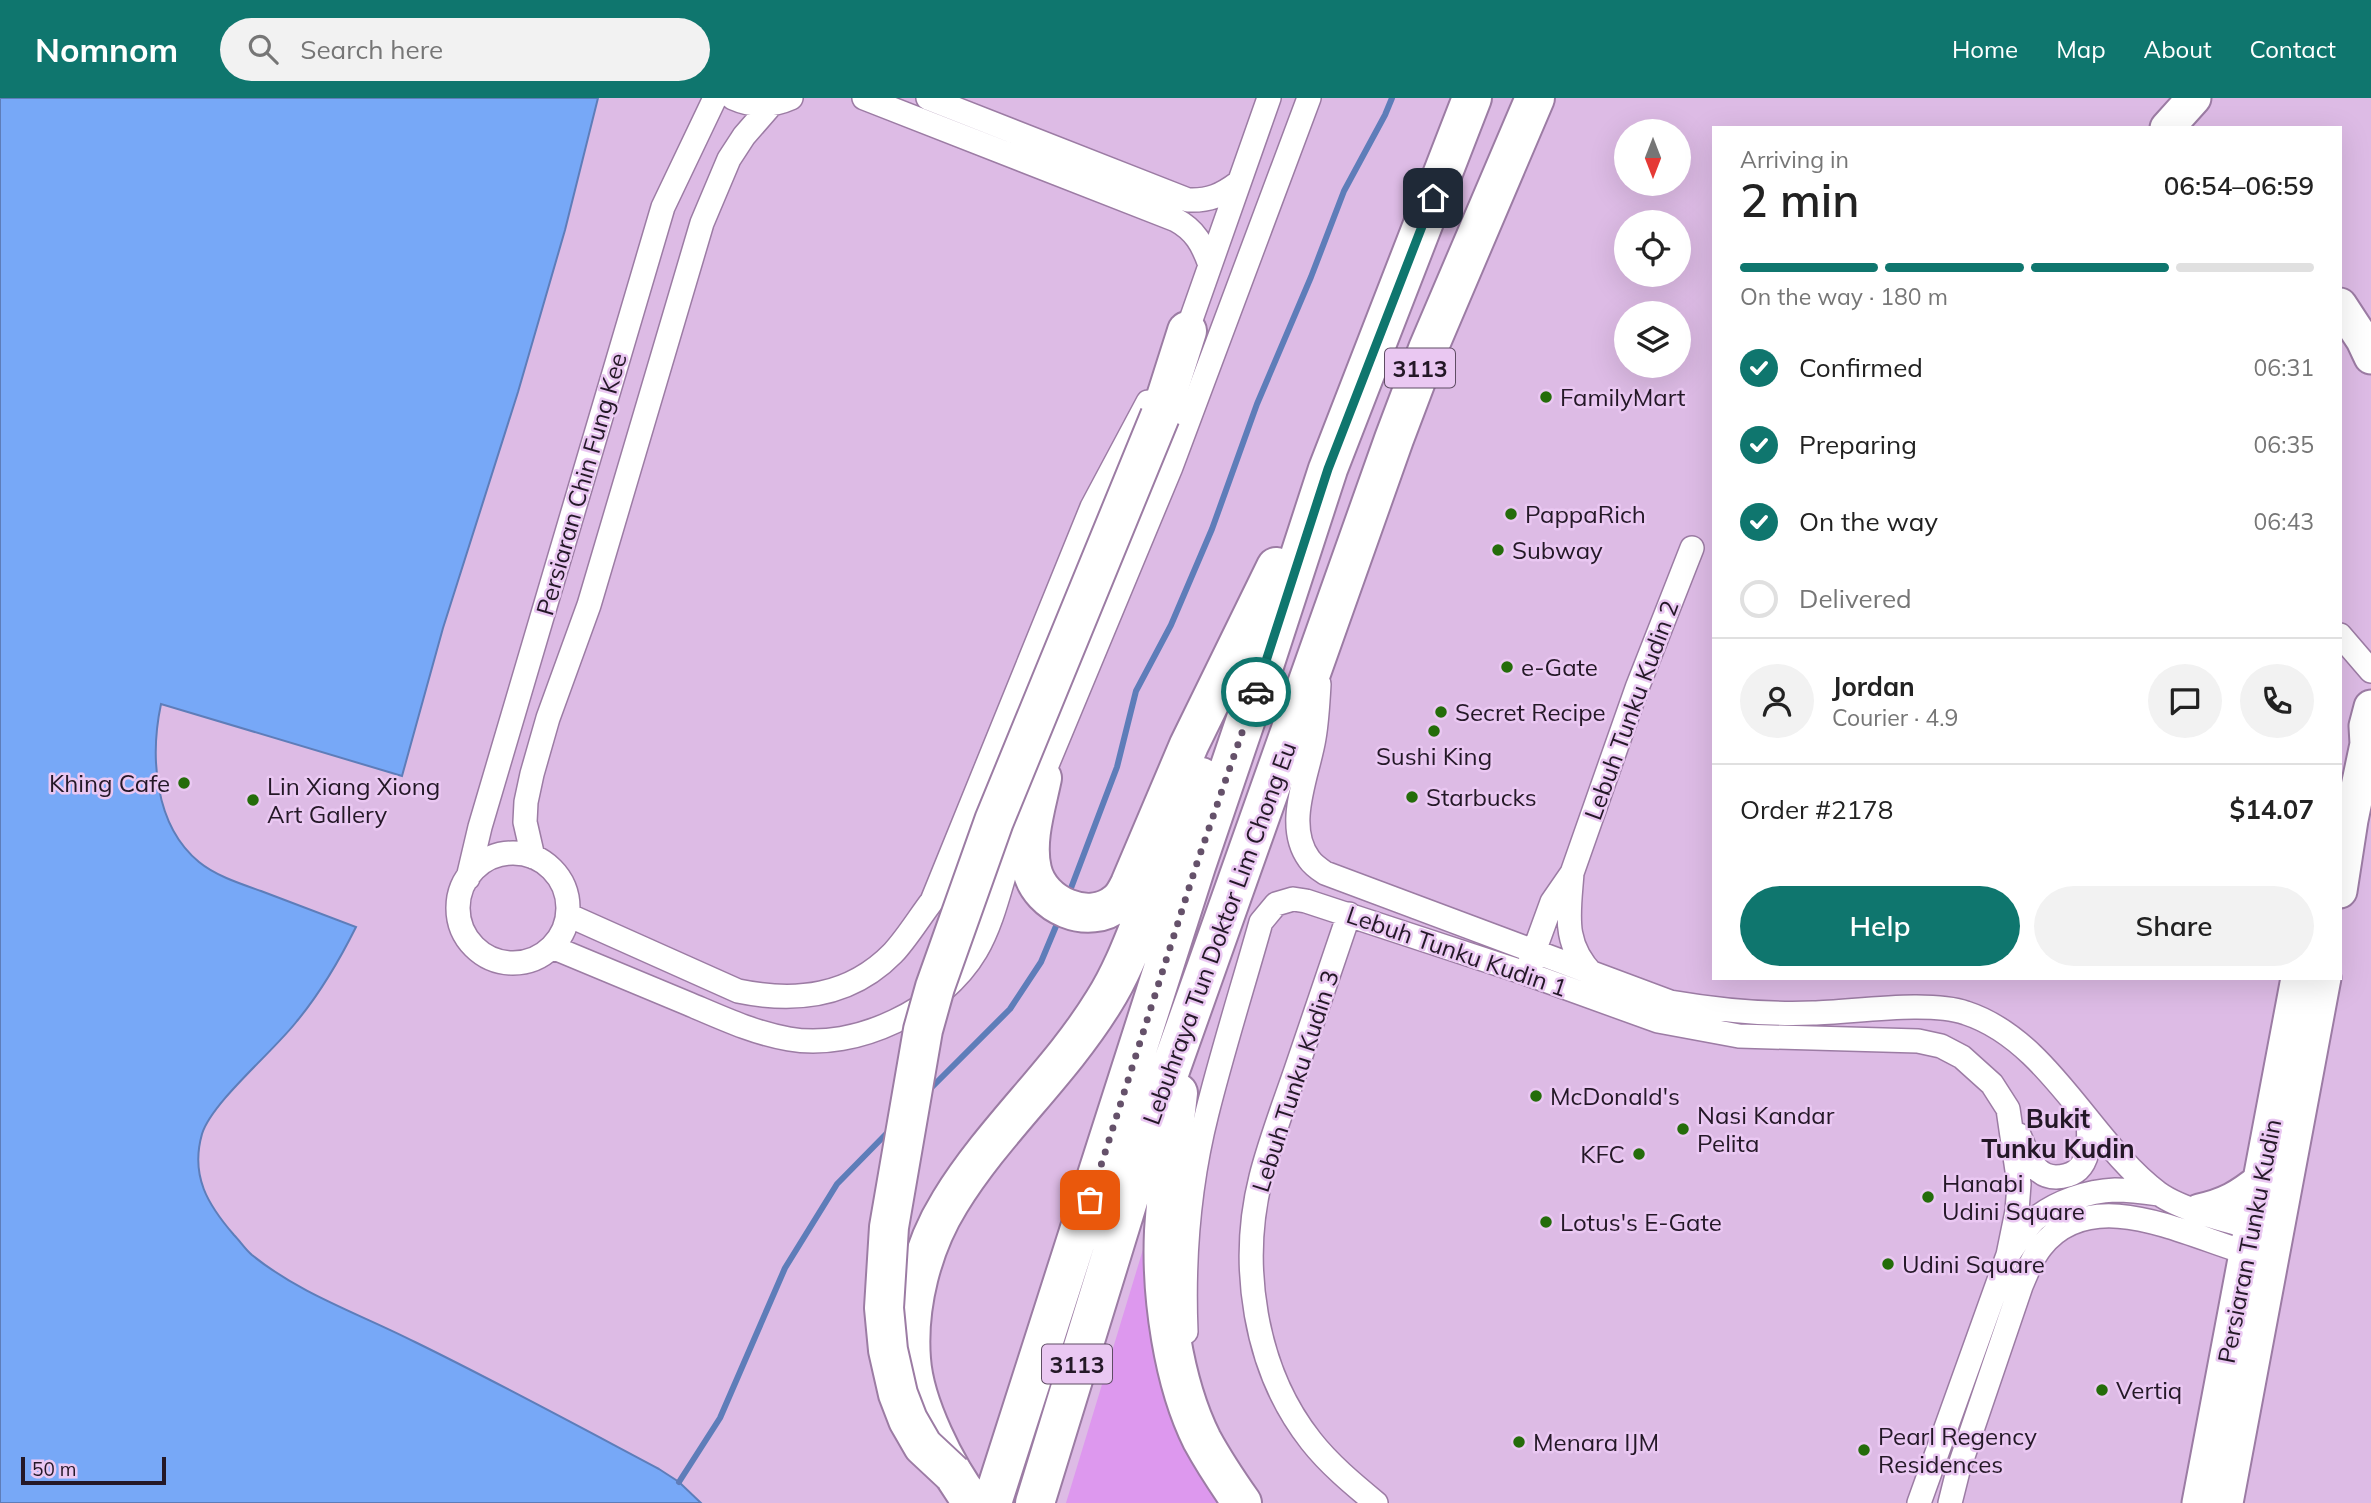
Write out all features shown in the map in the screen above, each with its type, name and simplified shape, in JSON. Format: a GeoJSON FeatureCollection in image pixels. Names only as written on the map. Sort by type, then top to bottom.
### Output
{"type":"FeatureCollection","features":[{"type":"Feature","properties":{"kind":"highway","name":"Lebuhraya Tun Doktor Lim Chong Eu"},"geometry":{"type":"LineString","coordinates":[[992,1503],[1196,866],[1258,687],[1328,469],[1472,98]]}},
{"type":"Feature","properties":{"kind":"highway","name":"Lebuhraya Tun Doktor Lim Chong Eu"},"geometry":{"type":"LineString","coordinates":[[1035,1503],[1156,1110],[1184,1028],[1394,439],[1428,349],[1535,98]]}},
{"type":"Feature","properties":{"kind":"highway"},"geometry":{"type":"LineString","coordinates":[[963,1488],[923,1446],[908,1420],[898,1394],[888,1350],[884,1308],[889,1227],[912,1086],[935,987],[995,821],[1160,416],[1187,331]]}},
{"type":"Feature","properties":{"kind":"highway"},"geometry":{"type":"LineString","coordinates":[[1042,778],[1031,842],[1032,870],[1038,887],[1047,898],[1060,905],[1086,912],[1102,910],[1118,903],[1130,884],[1189,746],[1295,528],[1328,469]]}},
{"type":"Feature","properties":{"kind":"highway"},"geometry":{"type":"LineString","coordinates":[[963,1488],[933,1435],[911,1359],[916,1282],[922,1262],[950,1201],[1083,1032],[1105,1001],[1123,966],[1189,807],[1295,528]]}},
{"type":"Feature","properties":{"kind":"highway"},"geometry":{"type":"LineString","coordinates":[[1184,1028],[1164,1231],[1164,1276],[1172,1347],[1201,1438],[1223,1477],[1242,1503]]}},
{"type":"Feature","properties":{"kind":"street","name":"Persiaran Chin Fung Kee"},"geometry":{"type":"LineString","coordinates":[[468,877],[480,827],[663,207],[715,98]]}},
{"type":"Feature","properties":{"kind":"street","name":"Persiaran Chin Fung Kee"},"geometry":{"type":"LineString","coordinates":[[733,98],[752,105],[781,101]]}},
{"type":"Feature","properties":{"kind":"street"},"geometry":{"type":"LineString","coordinates":[[864,98],[1176,220],[1192,230],[1210,265]]}},
{"type":"Feature","properties":{"kind":"street"},"geometry":{"type":"LineString","coordinates":[[928,98],[1188,200],[1212,198],[1238,183]]}},
{"type":"Feature","properties":{"kind":"street"},"geometry":{"type":"LineString","coordinates":[[568,915],[738,991],[765,996],[791,998],[817,995],[842,987],[868,974],[893,953],[932,901],[1092,508],[1187,331],[1269,98]]}},
{"type":"Feature","properties":{"kind":"street"},"geometry":{"type":"LineString","coordinates":[[552,947],[751,1030],[791,1040],[826,1040],[858,1035],[891,1023],[923,1006],[960,974],[977,950],[1014,841],[1171,467],[1309,98]]}},
{"type":"Feature","properties":{"kind":"street"},"geometry":{"type":"LineString","coordinates":[[2169,126],[2194,98]]}},
{"type":"Feature","properties":{"kind":"street","name":"Persiaran Chin Fung Kee"},"geometry":{"type":"LineString","coordinates":[[533,857],[525,822],[532,774],[548,718],[589,605],[702,223],[729,159],[744,136],[781,101]]}},
{"type":"Feature","properties":{"kind":"street"},"geometry":{"type":"LineString","coordinates":[[2342,308],[2371,357]]}},
{"type":"Feature","properties":{"kind":"street","name":"Lebuh Tunku Kudin 2"},"geometry":{"type":"LineString","coordinates":[[1525,973],[1552,902],[1572,873],[1642,676],[1692,548]]}},
{"type":"Feature","properties":{"kind":"street"},"geometry":{"type":"LineString","coordinates":[[2342,637],[2371,671]]}},
{"type":"Feature","properties":{"kind":"street","name":"Lebuh Tunku Kudin 1"},"geometry":{"type":"LineString","coordinates":[[1322,646],[1314,738],[1298,813],[1300,839],[1310,862],[1325,873],[1670,1002],[1712,1009],[1811,1013],[1928,1008],[1965,1012],[2002,1030],[2026,1051],[2063,1088],[2123,1160],[2159,1194],[2262,1243]]}},
{"type":"Feature","properties":{"kind":"street"},"geometry":{"type":"LineString","coordinates":[[2342,880],[2367,744],[2369,716]]}},
{"type":"Feature","properties":{"kind":"street"},"geometry":{"type":"LineString","coordinates":[[2342,894],[2354,880],[2352,826]]}},
{"type":"Feature","properties":{"kind":"street"},"geometry":{"type":"LineString","coordinates":[[515,853],[533,857],[549,866],[561,880],[568,897],[568,915],[563,933],[552,947],[537,958],[520,963],[502,962],[485,956],[471,944],[462,929],[458,911],[460,894],[468,877],[480,864],[496,856],[515,853]]}},
{"type":"Feature","properties":{"kind":"street","name":"Lebuh Tunku Kudin 2"},"geometry":{"type":"LineString","coordinates":[[1572,873],[1570,938],[1578,957],[1593,975]]}},
{"type":"Feature","properties":{"kind":"street","name":"Lebuh Tunku Kudin 1"},"geometry":{"type":"LineString","coordinates":[[1201,1438],[1186,1330],[1186,1273],[1194,1180],[1206,1115],[1261,922],[1276,904],[1293,899],[1349,914],[1658,1021],[1739,1036],[1918,1041],[1941,1046],[1978,1069],[1992,1084],[2008,1109],[2019,1184],[2017,1211],[2008,1255]]}},
{"type":"Feature","properties":{"kind":"street"},"geometry":{"type":"LineString","coordinates":[[932,901],[942,919],[953,928],[971,927],[989,921]]}},
{"type":"Feature","properties":{"kind":"street","name":"Lebuh Tunku Kudin 3"},"geometry":{"type":"LineString","coordinates":[[1349,914],[1261,1176],[1252,1236],[1251,1273],[1263,1342],[1273,1374],[1289,1408],[1311,1441],[1340,1472],[1376,1503]]}},
{"type":"Feature","properties":{"kind":"street","name":"Persiaran Tunku Kudin"},"geometry":{"type":"LineString","coordinates":[[2226,1503],[2262,1243],[2261,1180],[2298,980]]}},
{"type":"Feature","properties":{"kind":"street","name":"Persiaran Tunku Kudin"},"geometry":{"type":"LineString","coordinates":[[2199,1503],[2324,980]]}},
{"type":"Feature","properties":{"kind":"street"},"geometry":{"type":"LineString","coordinates":[[2008,1109],[2037,1170],[2052,1177],[2067,1176],[2077,1171],[2084,1163],[2090,1142],[2088,1120]]}},
{"type":"Feature","properties":{"kind":"street"},"geometry":{"type":"LineString","coordinates":[[2199,1211],[2219,1207],[2238,1198],[2261,1180]]}},
{"type":"Feature","properties":{"kind":"street"},"geometry":{"type":"LineString","coordinates":[[1919,1503],[2008,1255],[2034,1221],[2067,1201],[2085,1195],[2115,1190],[2159,1194]]}},
{"type":"Feature","properties":{"kind":"street"},"geometry":{"type":"LineString","coordinates":[[1950,1503],[1958,1471],[2021,1286],[2032,1260],[2054,1233],[2077,1221],[2105,1215],[2128,1215],[2262,1243]]}},
{"type":"Feature","properties":{"kind":"shaded area"},"geometry":{"type":"Polygon","coordinates":[[[1148,1233],[1167,1399],[1187,1455],[1221,1503],[1066,1503],[1148,1233]]]}},
{"type":"Feature","properties":{"kind":"water"},"geometry":{"type":"Polygon","coordinates":[[[0,98],[598,98],[565,230],[518,392],[443,628],[402,776],[161,704],[156,767],[164,809],[173,829],[184,847],[199,862],[229,879],[356,927],[329,976],[306,1010],[208,1121],[202,1134],[198,1163],[204,1189],[216,1212],[252,1255],[290,1281],[476,1373],[659,1469],[679,1482],[701,1503],[0,1503],[0,98]]]}},
{"type":"Feature","properties":{"kind":"waterway"},"geometry":{"type":"LineString","coordinates":[[1068,896],[1117,767],[1136,691],[1171,625],[1212,529],[1257,404],[1344,191],[1392,98]]}},
{"type":"Feature","properties":{"kind":"waterway"},"geometry":{"type":"LineString","coordinates":[[927,1092],[1010,1009],[1041,962],[1059,919]]}},
{"type":"Feature","properties":{"kind":"waterway"},"geometry":{"type":"LineString","coordinates":[[679,1482],[720,1418],[785,1268],[837,1184],[890,1130]]}},
{"type":"Feature","properties":{"kind":"way so far"},"geometry":{"type":"LineString","coordinates":[[1090,1200],[1196,866],[1256,692]]}},
{"type":"Feature","properties":{"kind":"place","name":"FamilyMart"},"geometry":{"type":"Point","coordinates":[1546,397]}},
{"type":"Feature","properties":{"kind":"place","name":"PappaRich"},"geometry":{"type":"Point","coordinates":[1511,514]}},
{"type":"Feature","properties":{"kind":"place","name":"Subway"},"geometry":{"type":"Point","coordinates":[1498,550]}},
{"type":"Feature","properties":{"kind":"place","name":"e-Gate"},"geometry":{"type":"Point","coordinates":[1507,667]}},
{"type":"Feature","properties":{"kind":"place","name":"Secret Recipe"},"geometry":{"type":"Point","coordinates":[1441,712]}},
{"type":"Feature","properties":{"kind":"place","name":"Sushi King"},"geometry":{"type":"Point","coordinates":[1434,731]}},
{"type":"Feature","properties":{"kind":"place","name":"Khing Cafe"},"geometry":{"type":"Point","coordinates":[184,783]}},
{"type":"Feature","properties":{"kind":"place","name":"Starbucks"},"geometry":{"type":"Point","coordinates":[1412,797]}},
{"type":"Feature","properties":{"kind":"place","name":"Lin Xiang Xiong Art Gallery"},"geometry":{"type":"Point","coordinates":[253,800]}},
{"type":"Feature","properties":{"kind":"place","name":"McDonald's"},"geometry":{"type":"Point","coordinates":[1536,1096]}},
{"type":"Feature","properties":{"kind":"place","name":"Nasi Kandar Pelita"},"geometry":{"type":"Point","coordinates":[1683,1129]}},
{"type":"Feature","properties":{"kind":"place","name":"KFC"},"geometry":{"type":"Point","coordinates":[1639,1154]}},
{"type":"Feature","properties":{"kind":"place","name":"Hanabi Udini Square"},"geometry":{"type":"Point","coordinates":[1928,1197]}},
{"type":"Feature","properties":{"kind":"place","name":"Lotus's E-Gate"},"geometry":{"type":"Point","coordinates":[1546,1222]}},
{"type":"Feature","properties":{"kind":"place","name":"Udini Square"},"geometry":{"type":"Point","coordinates":[1888,1264]}},
{"type":"Feature","properties":{"kind":"place","name":"Vertiq"},"geometry":{"type":"Point","coordinates":[2102,1390]}},
{"type":"Feature","properties":{"kind":"place","name":"Menara IJM"},"geometry":{"type":"Point","coordinates":[1519,1442]}},
{"type":"Feature","properties":{"kind":"place","name":"Pearl Regency Residences"},"geometry":{"type":"Point","coordinates":[1864,1450]}},
{"type":"Feature","properties":{"kind":"district","name":"Bukit Tunku Kudin"},"geometry":{"type":"Point","coordinates":[2058,1133]}},
{"type":"Feature","properties":{"kind":"route"},"geometry":{"type":"LineString","coordinates":[[1256,692],[1328,469],[1433,198]]}}]}
